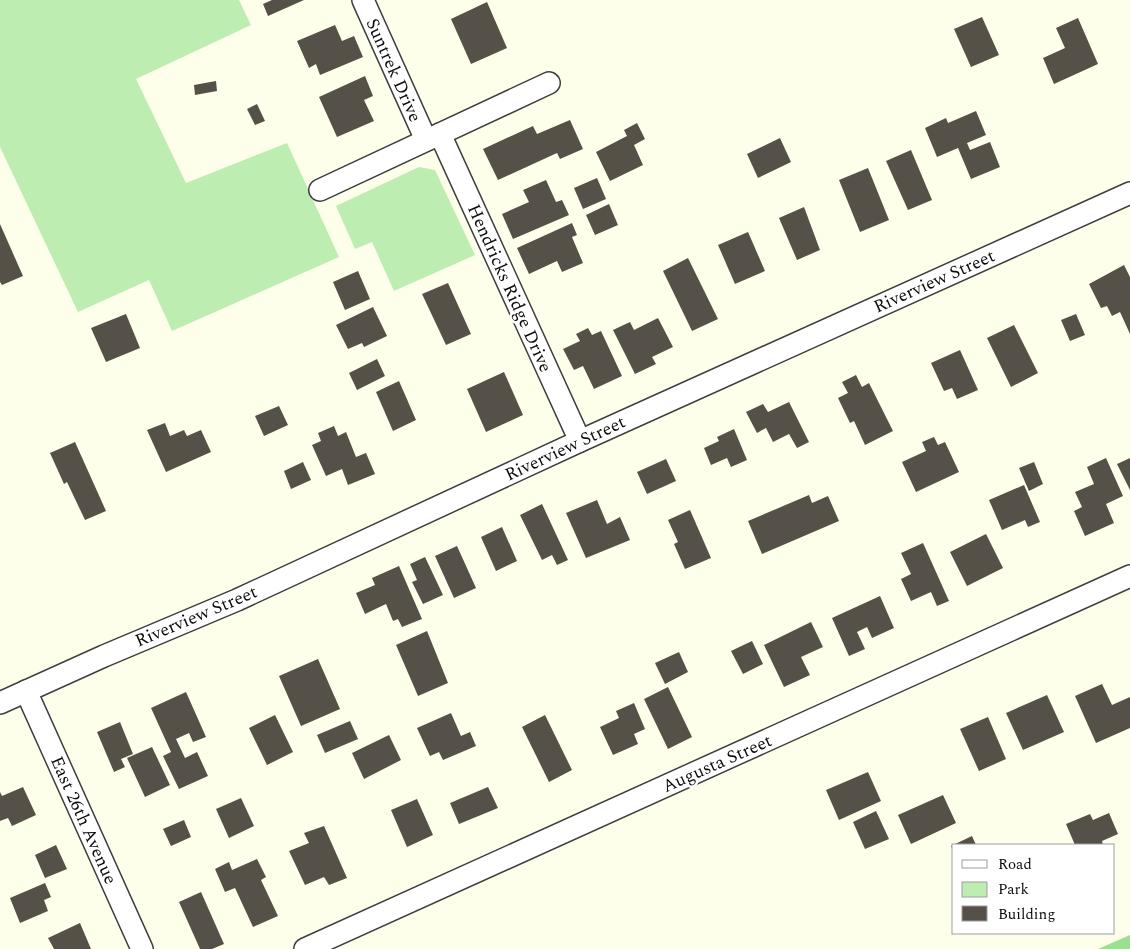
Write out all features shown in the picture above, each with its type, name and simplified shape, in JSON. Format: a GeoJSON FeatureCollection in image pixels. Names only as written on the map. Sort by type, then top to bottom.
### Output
{"type":"FeatureCollection","features":[{"type":"Feature","properties":{"kind":"street","name":"Suntrek Drive"},"geometry":{"type":"LineString","coordinates":[[362,0],[433,137]]}},
{"type":"Feature","properties":{"kind":"street","name":"Suntrek Drive"},"geometry":{"type":"LineString","coordinates":[[320,190],[549,82]]}},
{"type":"Feature","properties":{"kind":"street","name":"Hendricks Ridge Drive"},"geometry":{"type":"LineString","coordinates":[[433,137],[580,441]]}},
{"type":"Feature","properties":{"kind":"street","name":"Riverview Street"},"geometry":{"type":"LineString","coordinates":[[0,703],[237,600],[580,441],[1130,193]]}},
{"type":"Feature","properties":{"kind":"street","name":"Augusta Street"},"geometry":{"type":"LineString","coordinates":[[305,949],[1130,576]]}},
{"type":"Feature","properties":{"kind":"street","name":"East 26th Avenue"},"geometry":{"type":"LineString","coordinates":[[26,692],[142,949]]}},
{"type":"Feature","properties":{"kind":"green space"},"geometry":{"type":"Polygon","coordinates":[[[0,0],[239,0],[251,25],[136,79],[186,183],[287,143],[339,257],[172,331],[149,280],[78,312],[0,147],[0,0]]]}},
{"type":"Feature","properties":{"kind":"green space"},"geometry":{"type":"Polygon","coordinates":[[[419,167],[435,170],[475,255],[394,291],[372,242],[355,249],[336,206],[419,167]]]}},
{"type":"Feature","properties":{"kind":"green space"},"geometry":{"type":"Polygon","coordinates":[[[1130,935],[1130,949],[1098,949],[1130,935]]]}},
{"type":"Feature","properties":{"kind":"building"},"geometry":{"type":"Polygon","coordinates":[[[272,0],[304,0],[268,16],[263,4],[272,0]]]}},
{"type":"Feature","properties":{"kind":"building"},"geometry":{"type":"Polygon","coordinates":[[[487,2],[507,48],[471,64],[451,19],[487,2]]]}},
{"type":"Feature","properties":{"kind":"building"},"geometry":{"type":"Polygon","coordinates":[[[982,17],[999,55],[971,67],[954,29],[982,17]]]}},
{"type":"Feature","properties":{"kind":"building"},"geometry":{"type":"Polygon","coordinates":[[[1078,18],[1098,64],[1054,84],[1043,58],[1065,48],[1056,28],[1078,18]]]}},
{"type":"Feature","properties":{"kind":"building"},"geometry":{"type":"Polygon","coordinates":[[[335,25],[342,41],[354,36],[363,57],[320,75],[316,64],[309,68],[297,41],[335,25]]]}},
{"type":"Feature","properties":{"kind":"building"},"geometry":{"type":"Polygon","coordinates":[[[365,76],[373,96],[364,100],[374,121],[337,137],[319,97],[365,76]]]}},
{"type":"Feature","properties":{"kind":"building"},"geometry":{"type":"Polygon","coordinates":[[[216,81],[217,91],[195,95],[194,85],[216,81]]]}},
{"type":"Feature","properties":{"kind":"building"},"geometry":{"type":"Polygon","coordinates":[[[257,104],[265,121],[255,125],[247,109],[257,104]]]}},
{"type":"Feature","properties":{"kind":"building"},"geometry":{"type":"Polygon","coordinates":[[[976,111],[986,135],[967,143],[970,150],[990,142],[1000,167],[971,179],[958,148],[937,157],[925,128],[946,118],[948,123],[976,111]]]}},
{"type":"Feature","properties":{"kind":"building"},"geometry":{"type":"Polygon","coordinates":[[[570,120],[583,149],[560,159],[557,153],[498,180],[483,149],[533,126],[537,134],[570,120]]]}},
{"type":"Feature","properties":{"kind":"building"},"geometry":{"type":"Polygon","coordinates":[[[637,123],[645,139],[634,145],[643,165],[610,181],[596,152],[627,136],[624,130],[637,123]]]}},
{"type":"Feature","properties":{"kind":"building"},"geometry":{"type":"Polygon","coordinates":[[[780,138],[791,162],[758,178],[747,154],[780,138]]]}},
{"type":"Feature","properties":{"kind":"building"},"geometry":{"type":"Polygon","coordinates":[[[911,150],[932,200],[908,210],[886,161],[911,150]]]}},
{"type":"Feature","properties":{"kind":"building"},"geometry":{"type":"Polygon","coordinates":[[[868,168],[889,220],[860,232],[839,180],[868,168]]]}},
{"type":"Feature","properties":{"kind":"building"},"geometry":{"type":"Polygon","coordinates":[[[597,178],[606,199],[583,209],[574,188],[597,178]]]}},
{"type":"Feature","properties":{"kind":"building"},"geometry":{"type":"Polygon","coordinates":[[[546,180],[556,202],[562,200],[569,215],[513,239],[502,214],[529,202],[523,190],[546,180]]]}},
{"type":"Feature","properties":{"kind":"building"},"geometry":{"type":"Polygon","coordinates":[[[609,204],[618,225],[595,235],[586,215],[609,204]]]}},
{"type":"Feature","properties":{"kind":"building"},"geometry":{"type":"Polygon","coordinates":[[[804,207],[820,250],[797,260],[779,218],[804,207]]]}},
{"type":"Feature","properties":{"kind":"building"},"geometry":{"type":"Polygon","coordinates":[[[572,223],[577,235],[572,237],[583,263],[562,272],[557,261],[529,274],[517,248],[572,223]]]}},
{"type":"Feature","properties":{"kind":"building"},"geometry":{"type":"Polygon","coordinates":[[[0,224],[23,276],[2,285],[0,282],[0,224]]]}},
{"type":"Feature","properties":{"kind":"building"},"geometry":{"type":"Polygon","coordinates":[[[748,232],[765,271],[735,284],[718,245],[748,232]]]}},
{"type":"Feature","properties":{"kind":"building"},"geometry":{"type":"Polygon","coordinates":[[[688,258],[718,319],[692,331],[663,271],[688,258]]]}},
{"type":"Feature","properties":{"kind":"building"},"geometry":{"type":"Polygon","coordinates":[[[1124,265],[1130,277],[1130,334],[1120,312],[1112,316],[1107,306],[1101,308],[1089,284],[1124,265]]]}},
{"type":"Feature","properties":{"kind":"building"},"geometry":{"type":"Polygon","coordinates":[[[358,271],[370,299],[345,310],[333,282],[358,271]]]}},
{"type":"Feature","properties":{"kind":"building"},"geometry":{"type":"Polygon","coordinates":[[[448,283],[471,334],[446,345],[422,294],[448,283]]]}},
{"type":"Feature","properties":{"kind":"building"},"geometry":{"type":"Polygon","coordinates":[[[373,307],[387,336],[364,347],[362,343],[348,349],[336,325],[373,307]]]}},
{"type":"Feature","properties":{"kind":"building"},"geometry":{"type":"Polygon","coordinates":[[[126,314],[140,348],[106,362],[91,328],[126,314]]]}},
{"type":"Feature","properties":{"kind":"building"},"geometry":{"type":"Polygon","coordinates":[[[1076,314],[1085,335],[1070,341],[1061,320],[1076,314]]]}},
{"type":"Feature","properties":{"kind":"building"},"geometry":{"type":"Polygon","coordinates":[[[658,318],[673,347],[652,357],[656,364],[635,374],[613,330],[630,322],[634,330],[658,318]]]}},
{"type":"Feature","properties":{"kind":"building"},"geometry":{"type":"Polygon","coordinates":[[[1014,325],[1038,373],[1011,387],[987,338],[1014,325]]]}},
{"type":"Feature","properties":{"kind":"building"},"geometry":{"type":"Polygon","coordinates":[[[588,328],[592,335],[601,331],[622,376],[594,389],[583,366],[574,370],[563,349],[580,341],[576,334],[588,328]]]}},
{"type":"Feature","properties":{"kind":"building"},"geometry":{"type":"Polygon","coordinates":[[[960,350],[978,390],[957,399],[952,388],[944,391],[931,363],[960,350]]]}},
{"type":"Feature","properties":{"kind":"building"},"geometry":{"type":"Polygon","coordinates":[[[377,359],[385,376],[357,390],[349,373],[377,359]]]}},
{"type":"Feature","properties":{"kind":"building"},"geometry":{"type":"Polygon","coordinates":[[[504,372],[523,415],[486,432],[467,389],[504,372]]]}},
{"type":"Feature","properties":{"kind":"building"},"geometry":{"type":"Polygon","coordinates":[[[856,375],[862,387],[869,383],[893,431],[865,445],[854,421],[850,423],[838,398],[848,393],[842,382],[856,375]]]}},
{"type":"Feature","properties":{"kind":"building"},"geometry":{"type":"Polygon","coordinates":[[[399,381],[416,420],[393,431],[376,392],[399,381]]]}},
{"type":"Feature","properties":{"kind":"building"},"geometry":{"type":"Polygon","coordinates":[[[789,402],[809,442],[797,448],[789,434],[773,442],[766,428],[757,433],[746,412],[763,404],[768,412],[789,402]]]}},
{"type":"Feature","properties":{"kind":"building"},"geometry":{"type":"Polygon","coordinates":[[[279,406],[288,425],[264,436],[255,416],[279,406]]]}},
{"type":"Feature","properties":{"kind":"building"},"geometry":{"type":"Polygon","coordinates":[[[165,423],[170,436],[184,430],[187,436],[201,430],[211,452],[166,472],[147,430],[165,423]]]}},
{"type":"Feature","properties":{"kind":"building"},"geometry":{"type":"Polygon","coordinates":[[[334,426],[338,436],[346,432],[356,457],[366,453],[375,474],[348,485],[342,469],[326,476],[312,445],[321,441],[318,433],[334,426]]]}},
{"type":"Feature","properties":{"kind":"building"},"geometry":{"type":"Polygon","coordinates":[[[734,429],[747,460],[731,467],[727,458],[711,465],[704,448],[719,441],[717,437],[734,429]]]}},
{"type":"Feature","properties":{"kind":"building"},"geometry":{"type":"Polygon","coordinates":[[[934,437],[938,445],[945,442],[959,472],[916,492],[902,462],[926,451],[922,442],[934,437]]]}},
{"type":"Feature","properties":{"kind":"building"},"geometry":{"type":"Polygon","coordinates":[[[75,442],[106,511],[85,520],[67,482],[64,484],[50,453],[75,442]]]}},
{"type":"Feature","properties":{"kind":"building"},"geometry":{"type":"Polygon","coordinates":[[[1106,458],[1123,496],[1106,504],[1114,523],[1085,536],[1074,511],[1082,507],[1075,492],[1094,484],[1087,467],[1106,458]]]}},
{"type":"Feature","properties":{"kind":"building"},"geometry":{"type":"Polygon","coordinates":[[[1130,458],[1130,490],[1117,464],[1130,458]]]}},
{"type":"Feature","properties":{"kind":"building"},"geometry":{"type":"Polygon","coordinates":[[[666,459],[676,481],[647,494],[637,472],[666,459]]]}},
{"type":"Feature","properties":{"kind":"building"},"geometry":{"type":"Polygon","coordinates":[[[303,462],[311,480],[291,489],[284,471],[303,462]]]}},
{"type":"Feature","properties":{"kind":"building"},"geometry":{"type":"Polygon","coordinates":[[[1034,462],[1043,484],[1029,491],[1019,468],[1034,462]]]}},
{"type":"Feature","properties":{"kind":"building"},"geometry":{"type":"Polygon","coordinates":[[[1024,485],[1040,522],[1028,527],[1025,520],[1002,530],[989,500],[1024,485]]]}},
{"type":"Feature","properties":{"kind":"building"},"geometry":{"type":"Polygon","coordinates":[[[809,495],[812,503],[828,496],[839,521],[762,554],[748,521],[809,495]]]}},
{"type":"Feature","properties":{"kind":"building"},"geometry":{"type":"Polygon","coordinates":[[[597,500],[607,524],[620,517],[630,540],[586,558],[566,513],[597,500]]]}},
{"type":"Feature","properties":{"kind":"building"},"geometry":{"type":"Polygon","coordinates":[[[542,504],[568,560],[557,565],[552,555],[542,560],[520,515],[542,504]]]}},
{"type":"Feature","properties":{"kind":"building"},"geometry":{"type":"Polygon","coordinates":[[[690,510],[711,558],[685,569],[674,544],[678,542],[668,520],[690,510]]]}},
{"type":"Feature","properties":{"kind":"building"},"geometry":{"type":"Polygon","coordinates":[[[502,527],[517,561],[496,571],[481,537],[502,527]]]}},
{"type":"Feature","properties":{"kind":"building"},"geometry":{"type":"Polygon","coordinates":[[[986,534],[1003,568],[967,586],[950,552],[986,534]]]}},
{"type":"Feature","properties":{"kind":"building"},"geometry":{"type":"Polygon","coordinates":[[[923,543],[949,601],[937,606],[931,592],[911,601],[901,579],[911,574],[901,553],[923,543]]]}},
{"type":"Feature","properties":{"kind":"building"},"geometry":{"type":"Polygon","coordinates":[[[457,546],[476,588],[454,598],[435,556],[457,546]]]}},
{"type":"Feature","properties":{"kind":"building"},"geometry":{"type":"Polygon","coordinates":[[[425,557],[443,595],[423,604],[412,582],[417,580],[410,564],[425,557]]]}},
{"type":"Feature","properties":{"kind":"building"},"geometry":{"type":"Polygon","coordinates":[[[399,566],[422,619],[402,627],[398,619],[393,621],[386,604],[365,614],[356,593],[375,585],[372,578],[399,566]]]}},
{"type":"Feature","properties":{"kind":"building"},"geometry":{"type":"Polygon","coordinates":[[[880,596],[894,628],[872,638],[867,627],[857,632],[865,649],[849,656],[832,618],[880,596]]]}},
{"type":"Feature","properties":{"kind":"building"},"geometry":{"type":"Polygon","coordinates":[[[811,622],[823,647],[801,657],[810,675],[784,687],[764,645],[811,622]]]}},
{"type":"Feature","properties":{"kind":"building"},"geometry":{"type":"Polygon","coordinates":[[[427,631],[448,683],[418,696],[396,645],[427,631]]]}},
{"type":"Feature","properties":{"kind":"building"},"geometry":{"type":"Polygon","coordinates":[[[752,641],[763,664],[743,674],[731,651],[752,641]]]}},
{"type":"Feature","properties":{"kind":"building"},"geometry":{"type":"Polygon","coordinates":[[[679,652],[688,672],[665,684],[655,663],[679,652]]]}},
{"type":"Feature","properties":{"kind":"building"},"geometry":{"type":"Polygon","coordinates":[[[318,659],[340,709],[301,726],[279,676],[318,659]]]}},
{"type":"Feature","properties":{"kind":"building"},"geometry":{"type":"Polygon","coordinates":[[[1102,684],[1112,705],[1130,697],[1130,728],[1096,743],[1075,696],[1102,684]]]}},
{"type":"Feature","properties":{"kind":"building"},"geometry":{"type":"Polygon","coordinates":[[[668,687],[692,737],[668,749],[644,699],[668,687]]]}},
{"type":"Feature","properties":{"kind":"building"},"geometry":{"type":"Polygon","coordinates":[[[186,692],[206,737],[193,742],[189,733],[176,739],[185,758],[197,752],[208,776],[179,789],[163,756],[171,752],[151,708],[186,692]]]}},
{"type":"Feature","properties":{"kind":"building"},"geometry":{"type":"Polygon","coordinates":[[[1047,695],[1064,732],[1023,750],[1006,713],[1047,695]]]}},
{"type":"Feature","properties":{"kind":"building"},"geometry":{"type":"Polygon","coordinates":[[[634,703],[645,729],[634,734],[638,744],[613,755],[600,727],[619,718],[616,711],[634,703]]]}},
{"type":"Feature","properties":{"kind":"building"},"geometry":{"type":"Polygon","coordinates":[[[451,713],[461,736],[470,732],[476,746],[443,760],[439,752],[430,756],[417,728],[451,713]]]}},
{"type":"Feature","properties":{"kind":"building"},"geometry":{"type":"Polygon","coordinates":[[[275,715],[293,752],[267,765],[249,728],[275,715]]]}},
{"type":"Feature","properties":{"kind":"building"},"geometry":{"type":"Polygon","coordinates":[[[545,715],[572,770],[549,782],[522,727],[545,715]]]}},
{"type":"Feature","properties":{"kind":"building"},"geometry":{"type":"Polygon","coordinates":[[[988,717],[1006,759],[979,771],[960,729],[988,717]]]}},
{"type":"Feature","properties":{"kind":"building"},"geometry":{"type":"Polygon","coordinates":[[[350,721],[358,739],[325,753],[317,735],[350,721]]]}},
{"type":"Feature","properties":{"kind":"building"},"geometry":{"type":"Polygon","coordinates":[[[120,722],[133,754],[121,759],[125,767],[114,772],[97,732],[120,722]]]}},
{"type":"Feature","properties":{"kind":"building"},"geometry":{"type":"Polygon","coordinates":[[[389,735],[401,760],[364,779],[352,753],[389,735]]]}},
{"type":"Feature","properties":{"kind":"building"},"geometry":{"type":"Polygon","coordinates":[[[152,747],[170,785],[145,797],[127,758],[152,747]]]}},
{"type":"Feature","properties":{"kind":"building"},"geometry":{"type":"Polygon","coordinates":[[[868,772],[881,801],[839,820],[826,790],[868,772]]]}},
{"type":"Feature","properties":{"kind":"building"},"geometry":{"type":"Polygon","coordinates":[[[23,787],[36,815],[12,826],[8,818],[0,821],[0,792],[2,796],[23,787]]]}},
{"type":"Feature","properties":{"kind":"building"},"geometry":{"type":"Polygon","coordinates":[[[488,787],[498,808],[459,824],[450,803],[488,787]]]}},
{"type":"Feature","properties":{"kind":"building"},"geometry":{"type":"Polygon","coordinates":[[[943,795],[956,823],[911,844],[898,815],[943,795]]]}},
{"type":"Feature","properties":{"kind":"building"},"geometry":{"type":"Polygon","coordinates":[[[241,798],[254,826],[229,838],[216,809],[241,798]]]}},
{"type":"Feature","properties":{"kind":"building"},"geometry":{"type":"Polygon","coordinates":[[[417,799],[433,835],[407,847],[391,810],[417,799]]]}},
{"type":"Feature","properties":{"kind":"building"},"geometry":{"type":"Polygon","coordinates":[[[876,811],[889,839],[865,849],[853,822],[876,811]]]}},
{"type":"Feature","properties":{"kind":"building"},"geometry":{"type":"Polygon","coordinates":[[[1109,813],[1118,834],[1102,841],[1103,844],[1075,844],[1066,824],[1090,814],[1093,820],[1109,813]]]}},
{"type":"Feature","properties":{"kind":"building"},"geometry":{"type":"Polygon","coordinates":[[[184,820],[191,837],[171,846],[163,829],[184,820]]]}},
{"type":"Feature","properties":{"kind":"building"},"geometry":{"type":"Polygon","coordinates":[[[324,826],[347,878],[329,885],[324,877],[305,885],[289,851],[309,843],[304,833],[324,826]]]}},
{"type":"Feature","properties":{"kind":"building"},"geometry":{"type":"Polygon","coordinates":[[[972,836],[976,844],[955,844],[972,836]]]}},
{"type":"Feature","properties":{"kind":"building"},"geometry":{"type":"Polygon","coordinates":[[[56,845],[67,869],[45,878],[35,855],[56,845]]]}},
{"type":"Feature","properties":{"kind":"building"},"geometry":{"type":"Polygon","coordinates":[[[257,859],[266,877],[261,880],[278,916],[253,927],[235,888],[225,892],[215,869],[229,862],[232,870],[257,859]]]}},
{"type":"Feature","properties":{"kind":"building"},"geometry":{"type":"Polygon","coordinates":[[[45,883],[51,897],[44,900],[48,911],[20,923],[10,898],[45,883]]]}},
{"type":"Feature","properties":{"kind":"building"},"geometry":{"type":"Polygon","coordinates":[[[201,892],[224,944],[212,949],[200,949],[179,902],[201,892]]]}},
{"type":"Feature","properties":{"kind":"building"},"geometry":{"type":"Polygon","coordinates":[[[80,923],[91,949],[54,949],[48,938],[80,923]]]}}]}
